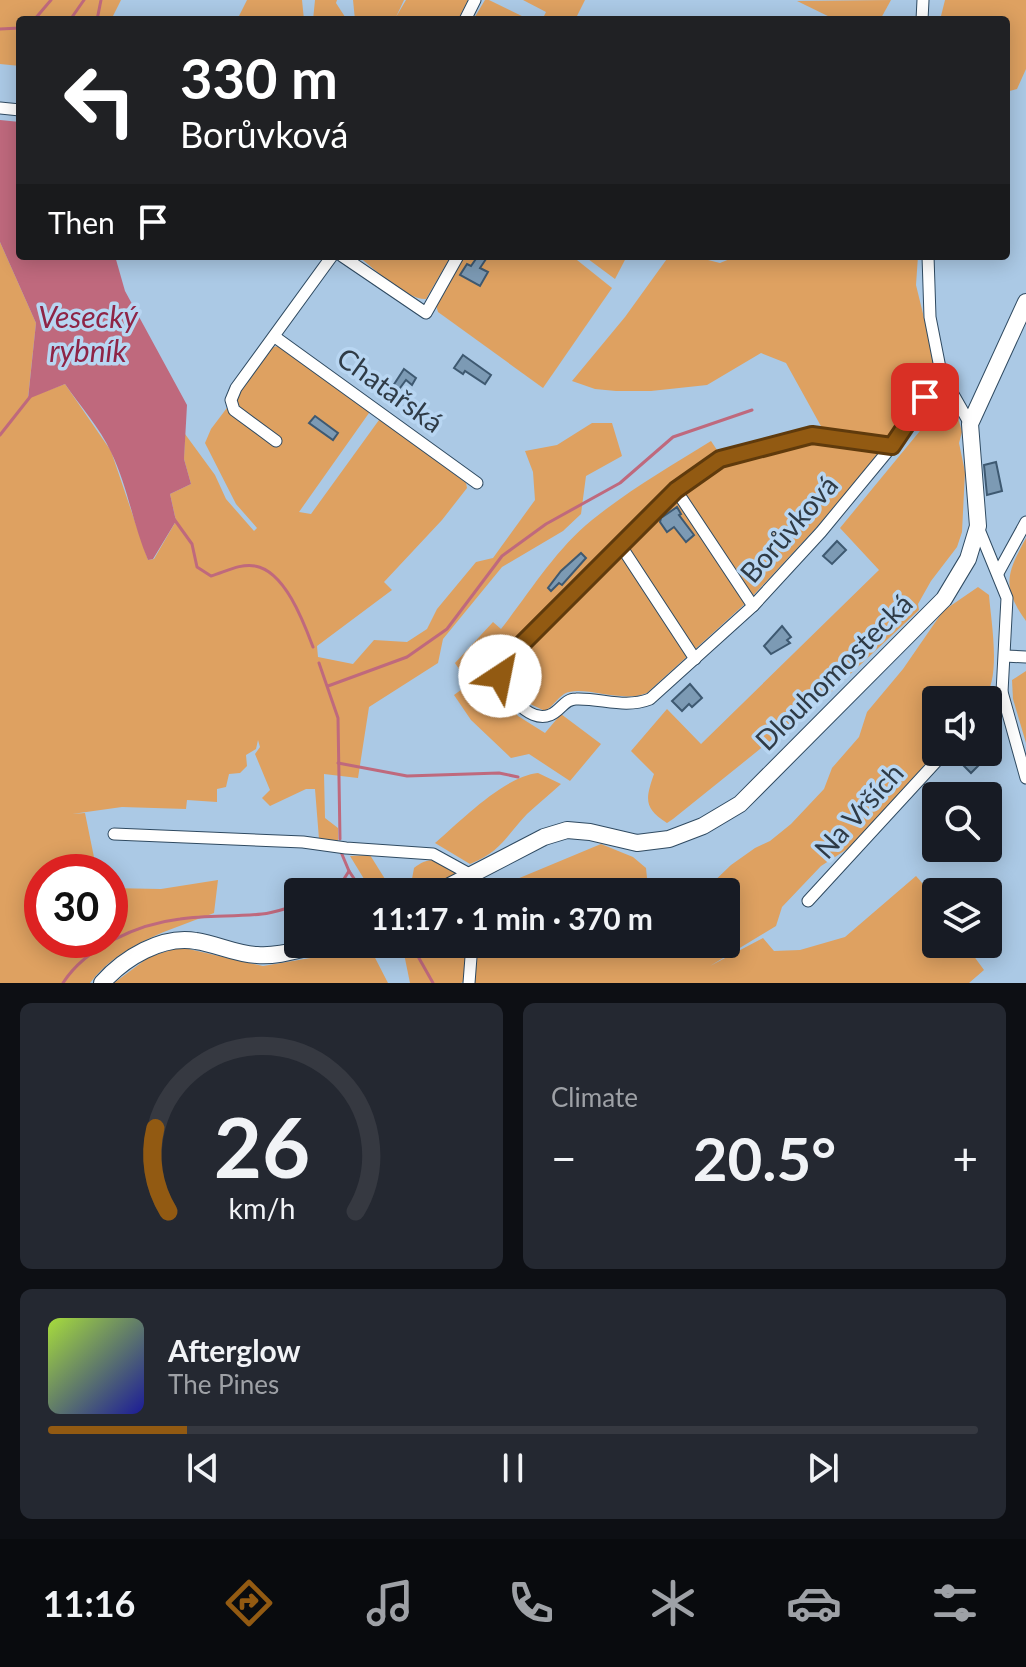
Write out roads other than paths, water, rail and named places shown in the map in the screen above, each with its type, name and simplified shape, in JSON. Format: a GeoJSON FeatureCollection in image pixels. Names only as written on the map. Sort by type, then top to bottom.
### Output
{"type":"FeatureCollection","features":[{"type":"Feature","properties":{"kind":"street"},"geometry":{"type":"LineString","coordinates":[[276,441],[234,410],[231,400],[236,388],[329,260]]}},
{"type":"Feature","properties":{"kind":"street"},"geometry":{"type":"LineString","coordinates":[[348,260],[426,313],[456,260]]}},
{"type":"Feature","properties":{"kind":"street"},"geometry":{"type":"LineString","coordinates":[[928,260],[930,317],[941,373],[970,424]]}},
{"type":"Feature","properties":{"kind":"street","name":"Dlouhomostecká"},"geometry":{"type":"LineString","coordinates":[[484,878],[544,837],[567,830],[637,843],[669,839],[703,826],[740,804],[944,599],[968,559],[978,526],[970,424],[1026,302]]}},
{"type":"Feature","properties":{"kind":"street","name":"Chatařská"},"geometry":{"type":"LineString","coordinates":[[275,337],[477,483]]}},
{"type":"Feature","properties":{"kind":"street","name":"Borůvková"},"geometry":{"type":"LineString","coordinates":[[892,446],[812,435],[720,459],[676,490],[505,661],[499,670],[510,693],[522,708],[536,716],[546,717],[568,700],[629,705],[650,699],[753,606],[821,532],[892,446],[941,373]]}},
{"type":"Feature","properties":{"kind":"street","name":"Borůvková"},"geometry":{"type":"LineString","coordinates":[[676,490],[753,606]]}},
{"type":"Feature","properties":{"kind":"street"},"geometry":{"type":"LineString","coordinates":[[998,573],[1026,522]]}},
{"type":"Feature","properties":{"kind":"street"},"geometry":{"type":"LineString","coordinates":[[978,526],[1007,598],[1002,692],[1026,778]]}},
{"type":"Feature","properties":{"kind":"street"},"geometry":{"type":"LineString","coordinates":[[621,546],[695,659]]}},
{"type":"Feature","properties":{"kind":"street"},"geometry":{"type":"LineString","coordinates":[[1005,656],[1026,657]]}},
{"type":"Feature","properties":{"kind":"street","name":"Na Vrších"},"geometry":{"type":"LineString","coordinates":[[808,901],[932,766]]}},
{"type":"Feature","properties":{"kind":"street"},"geometry":{"type":"LineString","coordinates":[[114,834],[303,842],[433,854],[467,878]]}},
{"type":"Feature","properties":{"kind":"street"},"geometry":{"type":"LineString","coordinates":[[102,983],[118,968],[166,941],[196,941],[259,956],[284,951]]}},
{"type":"Feature","properties":{"kind":"street"},"geometry":{"type":"LineString","coordinates":[[469,983],[471,958]]}},
{"type":"Feature","properties":{"kind":"water","name":"Vesecký rybník"},"geometry":{"type":"Polygon","coordinates":[[[0,120],[16,122],[16,260],[116,260],[125,291],[187,405],[184,459],[191,484],[170,494],[176,521],[153,559],[148,560],[111,452],[65,384],[28,399],[36,323],[0,242],[0,120]]]}},
{"type":"Feature","properties":{"kind":"waterway"},"geometry":{"type":"LineString","coordinates":[[37,16],[51,0]]}},
{"type":"Feature","properties":{"kind":"waterway"},"geometry":{"type":"LineString","coordinates":[[73,16],[84,0]]}},
{"type":"Feature","properties":{"kind":"waterway"},"geometry":{"type":"LineString","coordinates":[[98,16],[101,0]]}},
{"type":"Feature","properties":{"kind":"waterway"},"geometry":{"type":"LineString","coordinates":[[0,29],[16,28]]}},
{"type":"Feature","properties":{"kind":"waterway"},"geometry":{"type":"LineString","coordinates":[[0,435],[30,397]]}},
{"type":"Feature","properties":{"kind":"waterway"},"geometry":{"type":"LineString","coordinates":[[328,686],[407,657],[447,629],[502,556],[546,524],[620,483],[673,437],[752,410]]}},
{"type":"Feature","properties":{"kind":"waterway"},"geometry":{"type":"LineString","coordinates":[[174,519],[192,544],[197,567],[211,576],[250,565],[266,570],[275,577],[292,599],[313,647]]}},
{"type":"Feature","properties":{"kind":"waterway"},"geometry":{"type":"LineString","coordinates":[[319,663],[338,718],[340,839]]}},
{"type":"Feature","properties":{"kind":"waterway"},"geometry":{"type":"LineString","coordinates":[[338,763],[407,776],[499,773],[518,777]]}},
{"type":"Feature","properties":{"kind":"waterway"},"geometry":{"type":"LineString","coordinates":[[341,852],[354,878]]}},
{"type":"Feature","properties":{"kind":"waterway"},"geometry":{"type":"LineString","coordinates":[[345,878],[349,871]]}},
{"type":"Feature","properties":{"kind":"waterway"},"geometry":{"type":"LineString","coordinates":[[63,983],[99,948],[147,926],[190,918],[252,915],[284,908]]}},
{"type":"Feature","properties":{"kind":"waterway"},"geometry":{"type":"LineString","coordinates":[[419,958],[433,983]]}}]}
